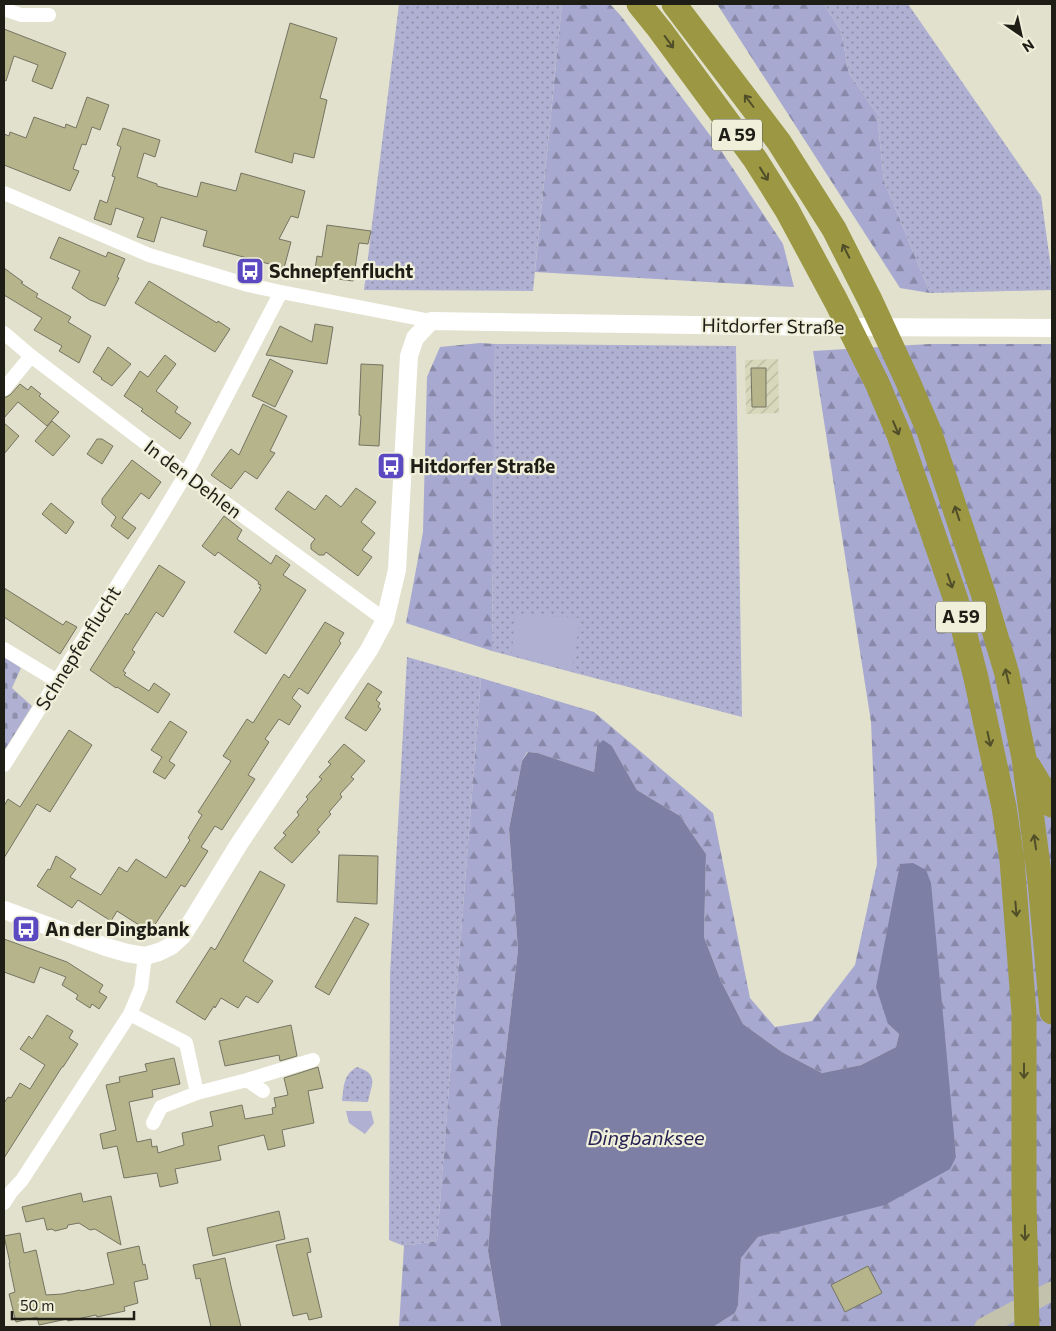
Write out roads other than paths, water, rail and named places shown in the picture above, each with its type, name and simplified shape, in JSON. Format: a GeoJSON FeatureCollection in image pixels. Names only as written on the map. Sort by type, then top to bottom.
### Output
{"type":"FeatureCollection","features":[{"type":"Feature","properties":{"kind":"highway","name":"A 59"},"geometry":{"type":"LineString","coordinates":[[639,4],[755,159],[787,210],[822,275],[877,383],[899,435],[956,600],[976,678],[1004,807],[1012,860],[1024,1013],[1024,1201],[1027,1327]]}},
{"type":"Feature","properties":{"kind":"highway","name":"A 59"},"geometry":{"type":"LineString","coordinates":[[674,4],[779,142],[834,229],[908,382],[929,431],[983,593],[1007,674],[1024,758],[1040,881],[1052,1012]]}},
{"type":"Feature","properties":{"kind":"highway"},"geometry":{"type":"LineString","coordinates":[[1024,758],[1052,805]]}},
{"type":"Feature","properties":{"kind":"main road"},"geometry":{"type":"LineString","coordinates":[[984,1327],[1052,1292]]}},
{"type":"Feature","properties":{"kind":"street"},"geometry":{"type":"LineString","coordinates":[[4,9],[21,15],[49,15]]}},
{"type":"Feature","properties":{"kind":"street","name":"Hitdorfer Straße"},"geometry":{"type":"LineString","coordinates":[[4,193],[149,255],[248,285],[431,321],[828,327],[1052,328]]}},
{"type":"Feature","properties":{"kind":"street","name":"Schnepfenflucht"},"geometry":{"type":"LineString","coordinates":[[4,765],[186,474],[280,292]]}},
{"type":"Feature","properties":{"kind":"street"},"geometry":{"type":"LineString","coordinates":[[4,910],[106,947],[145,956],[171,946],[182,936],[239,844],[368,650],[385,620],[397,570],[409,356],[415,338],[431,321]]}},
{"type":"Feature","properties":{"kind":"street","name":"In den Dehlen"},"geometry":{"type":"LineString","coordinates":[[4,333],[31,356],[186,474],[385,620]]}},
{"type":"Feature","properties":{"kind":"street"},"geometry":{"type":"LineString","coordinates":[[4,388],[31,356]]}},
{"type":"Feature","properties":{"kind":"street"},"geometry":{"type":"LineString","coordinates":[[4,649],[57,681]]}},
{"type":"Feature","properties":{"kind":"street"},"geometry":{"type":"LineString","coordinates":[[4,1203],[22,1180],[130,1014],[141,988],[145,956]]}},
{"type":"Feature","properties":{"kind":"street"},"geometry":{"type":"LineString","coordinates":[[130,1014],[186,1043],[197,1093]]}},
{"type":"Feature","properties":{"kind":"street"},"geometry":{"type":"LineString","coordinates":[[153,1123],[161,1107],[197,1093],[313,1060]]}},
{"type":"Feature","properties":{"kind":"street"},"geometry":{"type":"LineString","coordinates":[[247,1080],[263,1091]]}},
{"type":"Feature","properties":{"kind":"water","name":"Dingbanksee"},"geometry":{"type":"Polygon","coordinates":[[[603,740],[612,746],[637,790],[680,816],[706,854],[704,937],[721,981],[743,1024],[782,1052],[822,1073],[861,1065],[896,1047],[899,1034],[888,1024],[876,987],[900,864],[913,863],[926,870],[931,883],[956,1157],[950,1169],[885,1205],[758,1237],[741,1258],[738,1305],[735,1313],[713,1327],[501,1327],[488,1251],[497,1129],[518,950],[509,829],[522,761],[528,752],[538,753],[594,772],[597,746],[603,740]]]}},
{"type":"Feature","properties":{"kind":"place","name":"Schnepfenflucht"},"geometry":{"type":"Point","coordinates":[250,271]}},
{"type":"Feature","properties":{"kind":"place","name":"Hitdorfer Straße"},"geometry":{"type":"Point","coordinates":[391,466]}},
{"type":"Feature","properties":{"kind":"place","name":"An der Dingbank"},"geometry":{"type":"Point","coordinates":[26,929]}}]}
